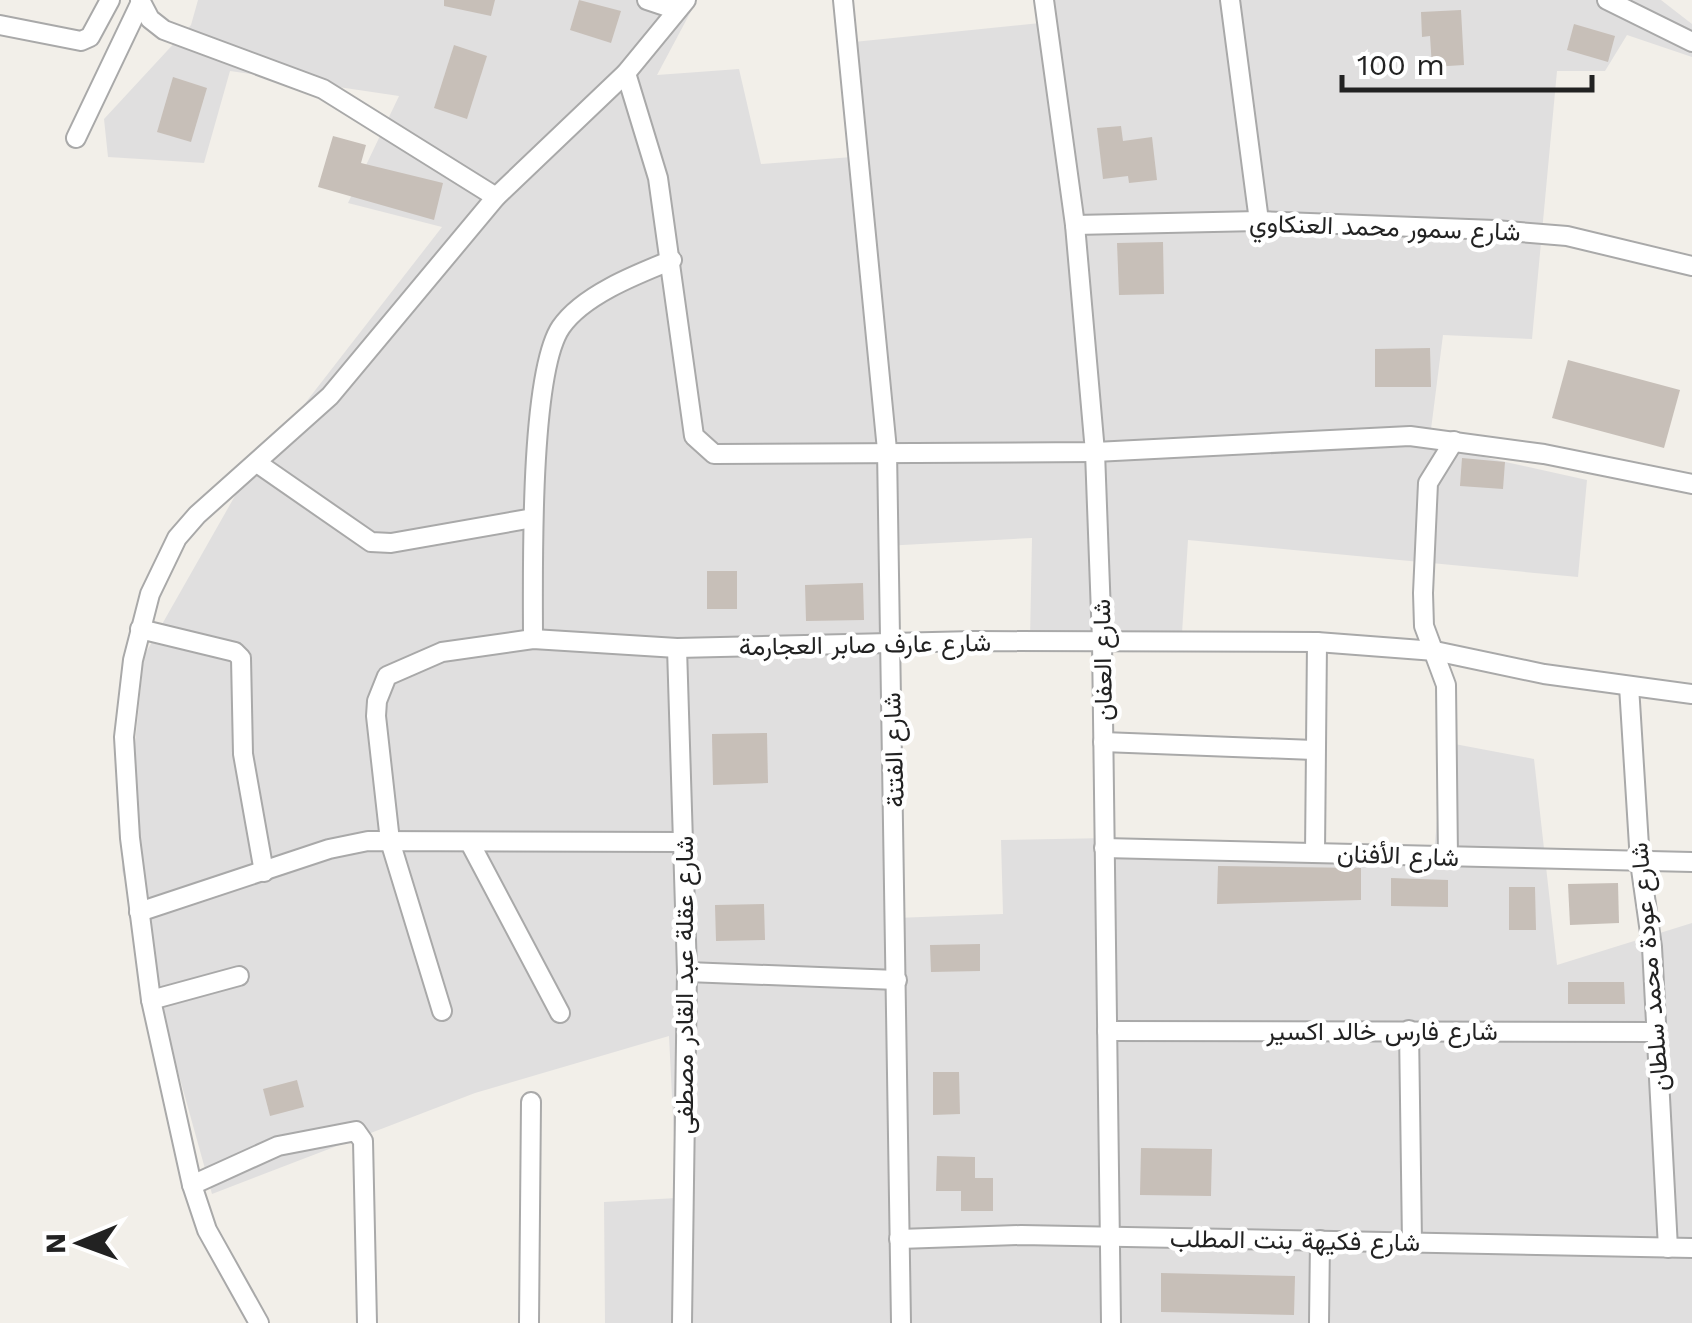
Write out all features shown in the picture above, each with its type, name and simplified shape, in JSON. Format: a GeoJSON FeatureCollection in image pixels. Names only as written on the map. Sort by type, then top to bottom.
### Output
{"type":"FeatureCollection","features":[{"type":"Feature","properties":{"kind":"street"},"geometry":{"type":"LineString","coordinates":[[0,25],[80,41],[90,37],[110,0]]}},
{"type":"Feature","properties":{"kind":"street"},"geometry":{"type":"LineString","coordinates":[[647,0],[681,5]]}},
{"type":"Feature","properties":{"kind":"street","name":"شارع الفتنة"},"geometry":{"type":"LineString","coordinates":[[844,0],[887,450],[901,1323]]}},
{"type":"Feature","properties":{"kind":"street","name":"شارع العفان"},"geometry":{"type":"LineString","coordinates":[[1044,0],[1075,226],[1095,452],[1102,641],[1110,1323]]}},
{"type":"Feature","properties":{"kind":"street"},"geometry":{"type":"LineString","coordinates":[[1230,0],[1259,221]]}},
{"type":"Feature","properties":{"kind":"street"},"geometry":{"type":"LineString","coordinates":[[1607,0],[1692,42]]}},
{"type":"Feature","properties":{"kind":"street"},"geometry":{"type":"LineString","coordinates":[[76,138],[140,2]]}},
{"type":"Feature","properties":{"kind":"street"},"geometry":{"type":"LineString","coordinates":[[140,2],[150,19],[184,41],[322,90],[496,197]]}},
{"type":"Feature","properties":{"kind":"street"},"geometry":{"type":"LineString","coordinates":[[259,1323],[207,1230],[192,1185],[152,1000],[139,912],[124,737],[140,629],[156,579],[177,538],[364,360],[496,197],[626,74],[681,5]]}},
{"type":"Feature","properties":{"kind":"street"},"geometry":{"type":"LineString","coordinates":[[626,74],[651,146],[672,260],[692,421],[702,447],[728,456],[887,450],[1095,452],[1360,435],[1454,442],[1691,477]]}},
{"type":"Feature","properties":{"kind":"street","name":"شارع سمور محمد العنكاوي"},"geometry":{"type":"LineString","coordinates":[[1075,226],[1259,221],[1567,236],[1692,266]]}},
{"type":"Feature","properties":{"kind":"street"},"geometry":{"type":"LineString","coordinates":[[532,640],[533,518],[545,375],[554,340],[578,311],[639,274],[672,260]]}},
{"type":"Feature","properties":{"kind":"street"},"geometry":{"type":"LineString","coordinates":[[1448,856],[1447,696],[1422,614],[1428,483],[1454,442]]}},
{"type":"Feature","properties":{"kind":"street"},"geometry":{"type":"LineString","coordinates":[[257,463],[371,542],[391,543],[533,518]]}},
{"type":"Feature","properties":{"kind":"street"},"geometry":{"type":"LineString","coordinates":[[140,629],[235,652],[241,658],[243,754],[264,872]]}},
{"type":"Feature","properties":{"kind":"street","name":"شارع عارف صابر العجارمة"},"geometry":{"type":"LineString","coordinates":[[442,1011],[390,841],[376,716],[376,701],[387,676],[442,652],[532,640],[677,648],[1102,641],[1317,642],[1434,651],[1692,694]]}},
{"type":"Feature","properties":{"kind":"street"},"geometry":{"type":"LineString","coordinates":[[1315,853],[1317,642]]}},
{"type":"Feature","properties":{"kind":"street","name":"شارع عقلة عبد القادر مصطفى"},"geometry":{"type":"LineString","coordinates":[[677,648],[687,972],[682,1323]]}},
{"type":"Feature","properties":{"kind":"street","name":"شارع عودة محمد سلطان"},"geometry":{"type":"LineString","coordinates":[[1629,686],[1640,862],[1652,948],[1668,1248]]}},
{"type":"Feature","properties":{"kind":"street"},"geometry":{"type":"LineString","coordinates":[[1103,742],[1314,750]]}},
{"type":"Feature","properties":{"kind":"street"},"geometry":{"type":"LineString","coordinates":[[139,912],[348,844],[684,842]]}},
{"type":"Feature","properties":{"kind":"street"},"geometry":{"type":"LineString","coordinates":[[470,843],[560,1013]]}},
{"type":"Feature","properties":{"kind":"street","name":"شارع الأفنان"},"geometry":{"type":"LineString","coordinates":[[1104,848],[1692,862]]}},
{"type":"Feature","properties":{"kind":"street"},"geometry":{"type":"LineString","coordinates":[[687,972],[897,980]]}},
{"type":"Feature","properties":{"kind":"street"},"geometry":{"type":"LineString","coordinates":[[152,1000],[239,976]]}},
{"type":"Feature","properties":{"kind":"street"},"geometry":{"type":"LineString","coordinates":[[1409,1030],[1412,1243]]}},
{"type":"Feature","properties":{"kind":"street","name":"شارع فارس خالد اكسير"},"geometry":{"type":"LineString","coordinates":[[1106,1031],[1657,1032]]}},
{"type":"Feature","properties":{"kind":"street"},"geometry":{"type":"LineString","coordinates":[[529,1323],[531,1102]]}},
{"type":"Feature","properties":{"kind":"street"},"geometry":{"type":"LineString","coordinates":[[192,1185],[278,1146],[356,1131],[363,1141],[367,1323]]}},
{"type":"Feature","properties":{"kind":"street","name":"شارع فكيهة بنت المطلب"},"geometry":{"type":"LineString","coordinates":[[899,1239],[1111,1236],[1692,1248]]}},
{"type":"Feature","properties":{"kind":"street"},"geometry":{"type":"LineString","coordinates":[[1320,1240],[1320,1323]]}},
{"type":"Feature","properties":{"kind":"shaded area"},"geometry":{"type":"Polygon","coordinates":[[[198,0],[697,0],[657,75],[739,69],[761,164],[852,157],[844,43],[1050,22],[1048,0],[1661,0],[1692,24],[1692,57],[1627,35],[1605,71],[1557,71],[1532,339],[1443,335],[1429,445],[1587,480],[1578,577],[1188,540],[1182,633],[1030,640],[1032,538],[884,546],[895,918],[1003,914],[1001,840],[1108,838],[1434,854],[1444,742],[1534,759],[1557,965],[1692,923],[1692,1323],[605,1323],[604,1202],[677,1198],[669,1036],[475,1093],[212,1194],[122,870],[144,656],[240,487],[442,227],[348,203],[399,96],[230,71],[204,163],[108,157],[104,119],[191,25],[198,0]]]}},
{"type":"Feature","properties":{"kind":"building"},"geometry":{"type":"Polygon","coordinates":[[[444,0],[495,0],[491,16],[444,6],[444,0]]]}},
{"type":"Feature","properties":{"kind":"building"},"geometry":{"type":"Polygon","coordinates":[[[579,0],[621,11],[611,43],[570,30],[579,0]]]}},
{"type":"Feature","properties":{"kind":"building"},"geometry":{"type":"Polygon","coordinates":[[[1461,10],[1464,65],[1432,67],[1430,36],[1422,37],[1421,12],[1461,10]]]}},
{"type":"Feature","properties":{"kind":"building"},"geometry":{"type":"Polygon","coordinates":[[[1574,24],[1615,36],[1608,62],[1567,50],[1574,24]]]}},
{"type":"Feature","properties":{"kind":"building"},"geometry":{"type":"Polygon","coordinates":[[[454,45],[487,56],[467,119],[434,108],[454,45]]]}},
{"type":"Feature","properties":{"kind":"building"},"geometry":{"type":"Polygon","coordinates":[[[173,77],[207,88],[191,142],[157,132],[173,77]]]}},
{"type":"Feature","properties":{"kind":"building"},"geometry":{"type":"Polygon","coordinates":[[[1121,126],[1123,141],[1152,137],[1157,180],[1129,183],[1128,176],[1103,179],[1097,128],[1121,126]]]}},
{"type":"Feature","properties":{"kind":"building"},"geometry":{"type":"Polygon","coordinates":[[[333,136],[366,145],[361,163],[443,183],[434,220],[318,187],[333,136]]]}},
{"type":"Feature","properties":{"kind":"building"},"geometry":{"type":"Polygon","coordinates":[[[1163,242],[1164,294],[1119,295],[1117,243],[1163,242]]]}},
{"type":"Feature","properties":{"kind":"building"},"geometry":{"type":"Polygon","coordinates":[[[1430,348],[1431,387],[1375,387],[1375,349],[1430,348]]]}},
{"type":"Feature","properties":{"kind":"building"},"geometry":{"type":"Polygon","coordinates":[[[1568,360],[1680,390],[1664,448],[1552,418],[1568,360]]]}},
{"type":"Feature","properties":{"kind":"building"},"geometry":{"type":"Polygon","coordinates":[[[1462,458],[1505,462],[1503,489],[1460,486],[1462,458]]]}},
{"type":"Feature","properties":{"kind":"building"},"geometry":{"type":"Polygon","coordinates":[[[707,571],[737,571],[737,609],[707,609],[707,571]]]}},
{"type":"Feature","properties":{"kind":"building"},"geometry":{"type":"Polygon","coordinates":[[[863,583],[864,620],[806,621],[805,585],[863,583]]]}},
{"type":"Feature","properties":{"kind":"building"},"geometry":{"type":"Polygon","coordinates":[[[767,733],[768,783],[713,785],[712,734],[767,733]]]}},
{"type":"Feature","properties":{"kind":"building"},"geometry":{"type":"Polygon","coordinates":[[[1218,866],[1361,868],[1361,900],[1217,904],[1218,866]]]}},
{"type":"Feature","properties":{"kind":"building"},"geometry":{"type":"Polygon","coordinates":[[[1391,878],[1448,880],[1448,907],[1391,906],[1391,878]]]}},
{"type":"Feature","properties":{"kind":"building"},"geometry":{"type":"Polygon","coordinates":[[[1618,883],[1619,923],[1570,925],[1568,884],[1618,883]]]}},
{"type":"Feature","properties":{"kind":"building"},"geometry":{"type":"Polygon","coordinates":[[[1509,887],[1535,887],[1536,930],[1509,930],[1509,887]]]}},
{"type":"Feature","properties":{"kind":"building"},"geometry":{"type":"Polygon","coordinates":[[[764,904],[765,940],[716,941],[715,905],[764,904]]]}},
{"type":"Feature","properties":{"kind":"building"},"geometry":{"type":"Polygon","coordinates":[[[980,944],[980,971],[931,972],[930,945],[980,944]]]}},
{"type":"Feature","properties":{"kind":"building"},"geometry":{"type":"Polygon","coordinates":[[[1568,982],[1624,982],[1625,1004],[1568,1004],[1568,982]]]}},
{"type":"Feature","properties":{"kind":"building"},"geometry":{"type":"Polygon","coordinates":[[[933,1072],[959,1072],[960,1114],[933,1115],[933,1072]]]}},
{"type":"Feature","properties":{"kind":"building"},"geometry":{"type":"Polygon","coordinates":[[[297,1080],[304,1107],[270,1116],[263,1089],[297,1080]]]}},
{"type":"Feature","properties":{"kind":"building"},"geometry":{"type":"Polygon","coordinates":[[[1141,1148],[1212,1149],[1211,1196],[1140,1195],[1141,1148]]]}},
{"type":"Feature","properties":{"kind":"building"},"geometry":{"type":"Polygon","coordinates":[[[937,1156],[975,1157],[975,1178],[993,1178],[993,1211],[961,1211],[961,1191],[936,1191],[937,1156]]]}},
{"type":"Feature","properties":{"kind":"building"},"geometry":{"type":"Polygon","coordinates":[[[1161,1273],[1295,1276],[1294,1315],[1161,1312],[1161,1273]]]}}]}
